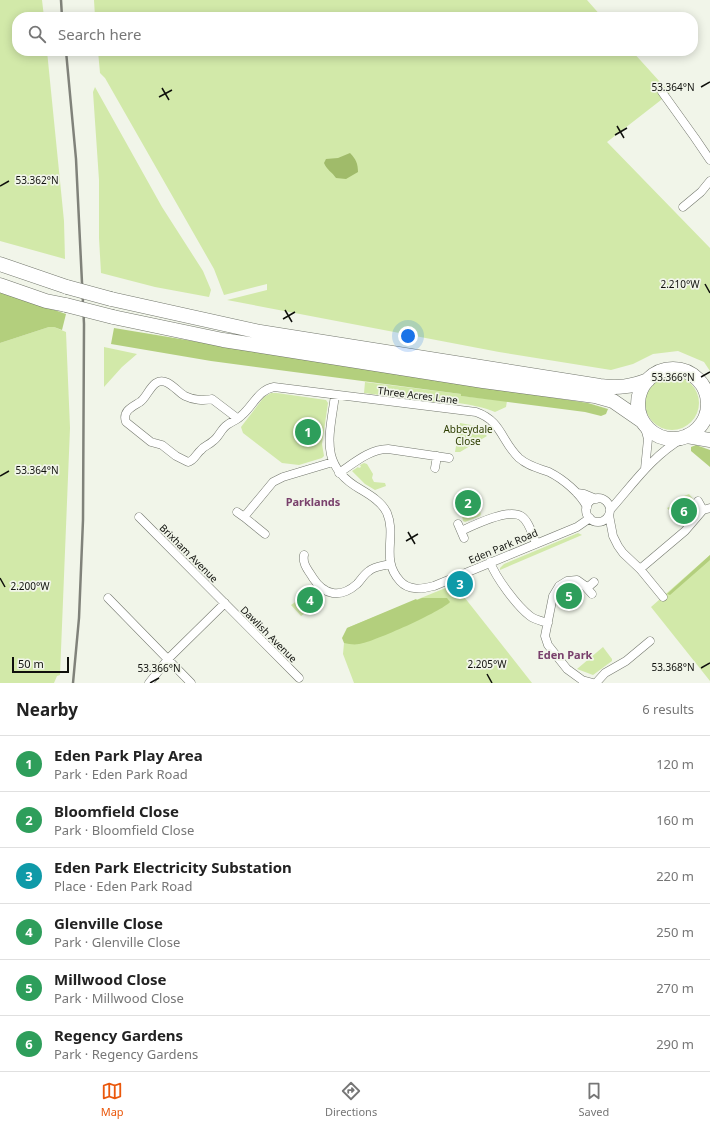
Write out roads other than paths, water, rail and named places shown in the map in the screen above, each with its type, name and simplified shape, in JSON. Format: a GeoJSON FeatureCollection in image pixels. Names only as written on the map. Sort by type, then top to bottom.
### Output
{"type":"FeatureCollection","features":[{"type":"Feature","properties":{"kind":"highway"},"geometry":{"type":"LineString","coordinates":[[0,264],[66,287],[111,299],[260,332],[612,388],[626,387],[648,380]]}},
{"type":"Feature","properties":{"kind":"highway"},"geometry":{"type":"LineString","coordinates":[[0,285],[46,301],[223,340],[483,381],[595,396],[613,401],[661,437],[673,439],[685,437],[710,440]]}},
{"type":"Feature","properties":{"kind":"highway"},"geometry":{"type":"LineString","coordinates":[[643,422],[638,409],[638,402],[641,391],[648,380],[658,372],[665,370],[680,370],[694,376],[700,382],[708,397],[705,417],[700,426],[685,437]]}},
{"type":"Feature","properties":{"kind":"street"},"geometry":{"type":"LineString","coordinates":[[662,92],[710,160]]}},
{"type":"Feature","properties":{"kind":"street"},"geometry":{"type":"LineString","coordinates":[[683,207],[701,192],[710,180]]}},
{"type":"Feature","properties":{"kind":"street","name":"Three Acres Lane"},"geometry":{"type":"LineString","coordinates":[[237,418],[212,399],[203,401],[186,396],[172,385],[162,382],[155,384],[140,402],[133,405],[125,414],[124,419],[151,442],[162,445],[176,456],[188,462],[214,441],[227,424],[234,422],[237,418],[242,416],[260,393],[269,388],[277,387],[476,412],[494,423],[511,449],[525,463],[555,476],[577,493],[587,507]]}},
{"type":"Feature","properties":{"kind":"street"},"geometry":{"type":"LineString","coordinates":[[304,555],[304,563],[316,583],[322,589],[330,593],[341,593],[357,584],[368,571],[390,564],[390,523],[384,509],[372,496],[348,482],[339,473],[332,462],[329,442],[335,395]]}},
{"type":"Feature","properties":{"kind":"street"},"geometry":{"type":"LineString","coordinates":[[643,422],[648,439],[645,469]]}},
{"type":"Feature","properties":{"kind":"street"},"geometry":{"type":"LineString","coordinates":[[600,522],[605,520],[645,469],[662,452],[685,437]]}},
{"type":"Feature","properties":{"kind":"street"},"geometry":{"type":"LineString","coordinates":[[339,473],[379,450],[449,458]]}},
{"type":"Feature","properties":{"kind":"street"},"geometry":{"type":"LineString","coordinates":[[435,468],[437,456]]}},
{"type":"Feature","properties":{"kind":"street"},"geometry":{"type":"LineString","coordinates":[[265,534],[240,514],[273,482],[283,477],[332,462]]}},
{"type":"Feature","properties":{"kind":"street","name":"Three Acres Lane"},"geometry":{"type":"LineString","coordinates":[[577,493],[600,499]]}},
{"type":"Feature","properties":{"kind":"street"},"geometry":{"type":"LineString","coordinates":[[625,493],[590,501],[587,507],[587,512],[590,518],[596,522],[600,522],[613,536],[623,553],[640,569],[663,597]]}},
{"type":"Feature","properties":{"kind":"street"},"geometry":{"type":"LineString","coordinates":[[600,499],[608,504],[613,536]]}},
{"type":"Feature","properties":{"kind":"street"},"geometry":{"type":"LineString","coordinates":[[640,569],[685,532],[707,509],[698,501]]}},
{"type":"Feature","properties":{"kind":"street"},"geometry":{"type":"LineString","coordinates":[[461,531],[499,516],[513,513],[524,519],[536,543]]}},
{"type":"Feature","properties":{"kind":"street","name":"Brixham Avenue"},"geometry":{"type":"LineString","coordinates":[[139,518],[225,603]]}},
{"type":"Feature","properties":{"kind":"street","name":"Eden Park Road"},"geometry":{"type":"LineString","coordinates":[[390,564],[394,573],[402,583],[411,588],[434,586],[577,526],[590,518]]}},
{"type":"Feature","properties":{"kind":"street"},"geometry":{"type":"LineString","coordinates":[[490,562],[497,577],[524,611],[532,618],[548,623]]}},
{"type":"Feature","properties":{"kind":"street"},"geometry":{"type":"LineString","coordinates":[[593,683],[582,680],[572,674],[550,648],[545,636],[554,596],[559,586],[568,581],[576,580],[590,591],[594,582]]}},
{"type":"Feature","properties":{"kind":"street"},"geometry":{"type":"LineString","coordinates":[[108,598],[191,683]]}},
{"type":"Feature","properties":{"kind":"street"},"geometry":{"type":"LineString","coordinates":[[149,683],[168,659],[225,603]]}},
{"type":"Feature","properties":{"kind":"street","name":"Dawlish Avenue"},"geometry":{"type":"LineString","coordinates":[[225,603],[299,678]]}},
{"type":"Feature","properties":{"kind":"street"},"geometry":{"type":"LineString","coordinates":[[596,683],[605,673],[644,651],[650,641]]}},
{"type":"Feature","properties":{"kind":"railway"},"geometry":{"type":"LineString","coordinates":[[61,0],[62,12]]}},
{"type":"Feature","properties":{"kind":"railway"},"geometry":{"type":"LineString","coordinates":[[66,56],[76,159],[84,324],[83,520],[79,618],[73,683]]}},
{"type":"Feature","properties":{"kind":"place","name":"Eden Park Play Area"},"geometry":{"type":"Point","coordinates":[308,432]}},
{"type":"Feature","properties":{"kind":"place","name":"Bloomfield Close"},"geometry":{"type":"Point","coordinates":[468,503]}},
{"type":"Feature","properties":{"kind":"place","name":"Regency Gardens"},"geometry":{"type":"Point","coordinates":[684,511]}},
{"type":"Feature","properties":{"kind":"place","name":"Eden Park Electricity Substation"},"geometry":{"type":"Point","coordinates":[460,584]}},
{"type":"Feature","properties":{"kind":"place","name":"Millwood Close"},"geometry":{"type":"Point","coordinates":[569,596]}},
{"type":"Feature","properties":{"kind":"place","name":"Glenville Close"},"geometry":{"type":"Point","coordinates":[310,600]}},
{"type":"Feature","properties":{"kind":"district","name":"Parklands"},"geometry":{"type":"Point","coordinates":[313,501]}},
{"type":"Feature","properties":{"kind":"district","name":"Eden Park"},"geometry":{"type":"Point","coordinates":[565,654]}},
{"type":"Feature","properties":{"kind":"park label","name":"Abbeydale Close"},"geometry":{"type":"Point","coordinates":[468,434]}}]}
